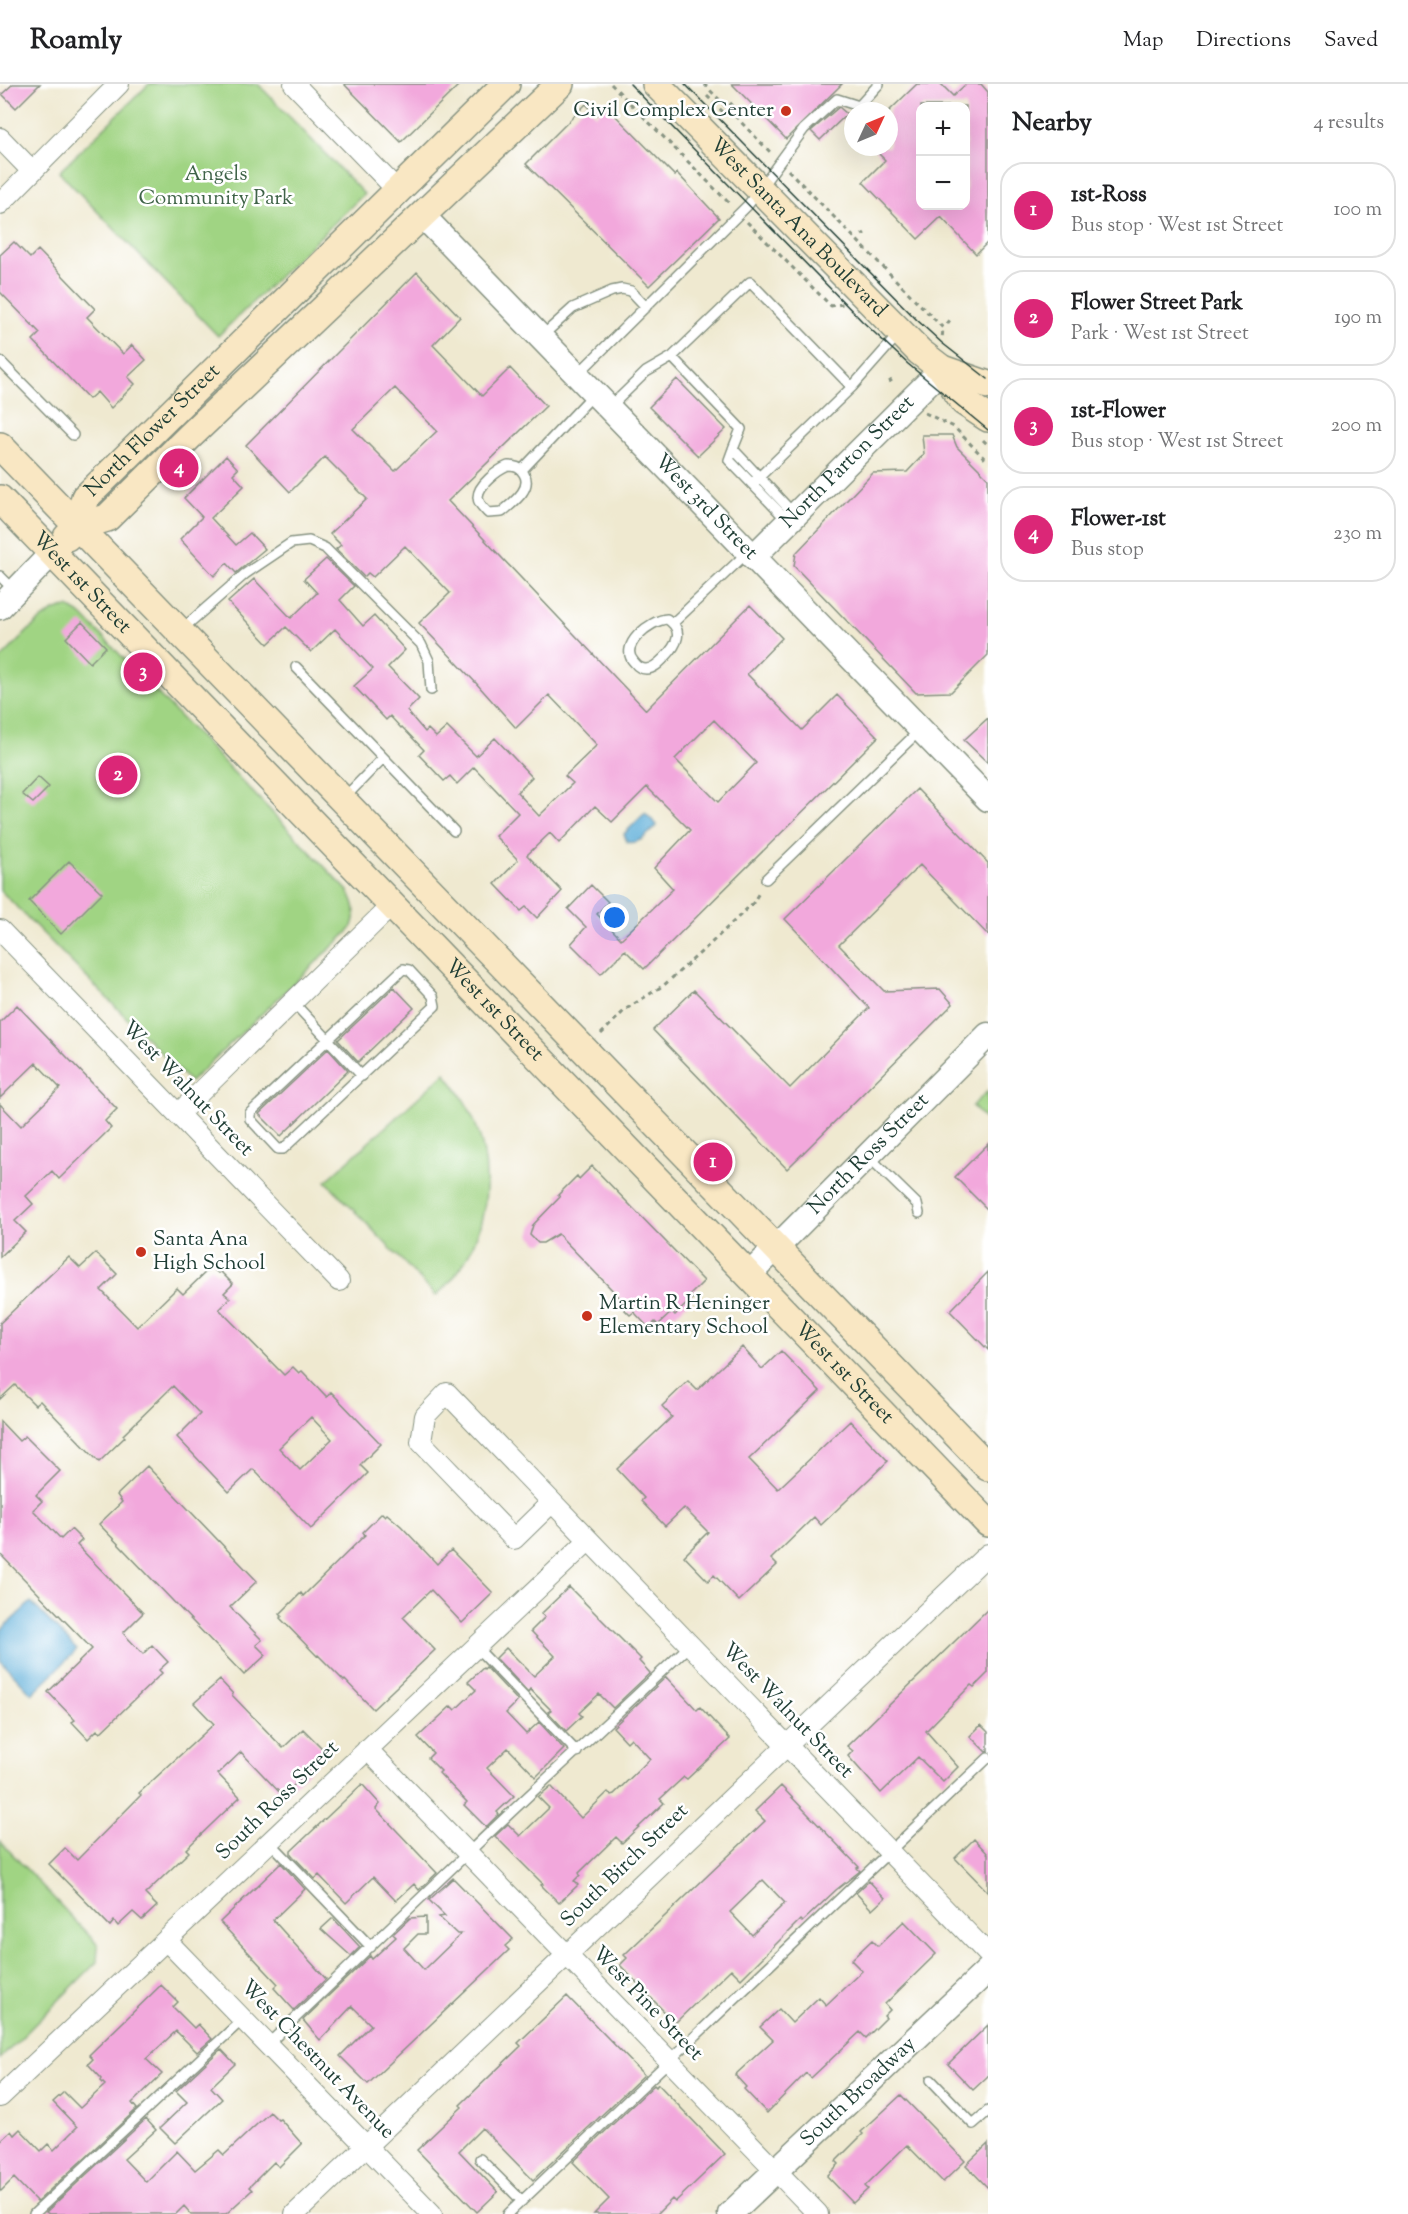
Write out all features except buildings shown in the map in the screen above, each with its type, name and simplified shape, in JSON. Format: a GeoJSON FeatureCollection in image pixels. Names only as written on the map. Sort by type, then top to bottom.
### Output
{"type":"FeatureCollection","features":[{"type":"Feature","properties":{"kind":"main road","name":"North Flower Street"},"geometry":{"type":"LineString","coordinates":[[77,526],[85,497],[506,84]]}},
{"type":"Feature","properties":{"kind":"main road","name":"North Flower Street"},"geometry":{"type":"LineString","coordinates":[[77,526],[107,518],[560,84]]}},
{"type":"Feature","properties":{"kind":"main road","name":"West Santa Ana Boulevard"},"geometry":{"type":"LineString","coordinates":[[656,84],[899,333],[942,369],[964,402],[988,418]]}},
{"type":"Feature","properties":{"kind":"main road","name":"West Santa Ana Boulevard"},"geometry":{"type":"LineString","coordinates":[[942,369],[988,385]]}},
{"type":"Feature","properties":{"kind":"main road","name":"West 1st Street"},"geometry":{"type":"LineString","coordinates":[[0,446],[988,1467]]}},
{"type":"Feature","properties":{"kind":"main road","name":"West 1st Street"},"geometry":{"type":"LineString","coordinates":[[0,499],[988,1522]]}},
{"type":"Feature","properties":{"kind":"main road"},"geometry":{"type":"LineString","coordinates":[[52,553],[77,526]]}},
{"type":"Feature","properties":{"kind":"street"},"geometry":{"type":"LineString","coordinates":[[0,204],[119,84]]}},
{"type":"Feature","properties":{"kind":"street"},"geometry":{"type":"LineString","coordinates":[[294,84],[398,190]]}},
{"type":"Feature","properties":{"kind":"street"},"geometry":{"type":"LineString","coordinates":[[0,138],[32,171]]}},
{"type":"Feature","properties":{"kind":"street","name":"West 3rd Street"},"geometry":{"type":"LineString","coordinates":[[423,216],[988,799]]}},
{"type":"Feature","properties":{"kind":"street","name":"North Parton Street"},"geometry":{"type":"LineString","coordinates":[[751,554],[792,519],[942,369]]}},
{"type":"Feature","properties":{"kind":"street"},"geometry":{"type":"LineString","coordinates":[[5,591],[52,553]]}},
{"type":"Feature","properties":{"kind":"street"},"geometry":{"type":"LineString","coordinates":[[178,1114],[391,906]]}},
{"type":"Feature","properties":{"kind":"street","name":"West Walnut Street"},"geometry":{"type":"LineString","coordinates":[[0,930],[339,1281]]}},
{"type":"Feature","properties":{"kind":"street","name":"North Ross Street"},"geometry":{"type":"LineString","coordinates":[[749,1275],[988,1035]]}},
{"type":"Feature","properties":{"kind":"street","name":"West Walnut Street"},"geometry":{"type":"LineString","coordinates":[[552,1502],[514,1539],[421,1442],[425,1416],[447,1392],[988,1954]]}},
{"type":"Feature","properties":{"kind":"street","name":"South Ross Street"},"geometry":{"type":"LineString","coordinates":[[0,2097],[589,1540]]}},
{"type":"Feature","properties":{"kind":"street","name":"South Birch Street"},"geometry":{"type":"LineString","coordinates":[[295,2214],[988,1554]]}},
{"type":"Feature","properties":{"kind":"street","name":"West Pine Street"},"geometry":{"type":"LineString","coordinates":[[367,1749],[818,2214]]}},
{"type":"Feature","properties":{"kind":"street","name":"West Chestnut Avenue"},"geometry":{"type":"LineString","coordinates":[[166,1940],[432,2214]]}},
{"type":"Feature","properties":{"kind":"street","name":"South Broadway"},"geometry":{"type":"LineString","coordinates":[[730,2214],[988,1970]]}},
{"type":"Feature","properties":{"kind":"lane"},"geometry":{"type":"LineString","coordinates":[[576,375],[748,205],[804,129],[837,99],[859,106],[879,84]]}},
{"type":"Feature","properties":{"kind":"lane"},"geometry":{"type":"LineString","coordinates":[[522,470],[601,401],[672,357],[750,282],[852,387]]}},
{"type":"Feature","properties":{"kind":"lane"},"geometry":{"type":"LineString","coordinates":[[540,338],[573,308],[612,291],[622,289],[631,291],[646,307]]}},
{"type":"Feature","properties":{"kind":"lane"},"geometry":{"type":"LineString","coordinates":[[752,484],[852,387],[899,333]]}},
{"type":"Feature","properties":{"kind":"lane"},"geometry":{"type":"LineString","coordinates":[[672,357],[741,429],[729,460],[792,519]]}},
{"type":"Feature","properties":{"kind":"lane"},"geometry":{"type":"LineString","coordinates":[[0,360],[73,435]]}},
{"type":"Feature","properties":{"kind":"lane"},"geometry":{"type":"LineString","coordinates":[[733,449],[759,476],[792,519]]}},
{"type":"Feature","properties":{"kind":"lane"},"geometry":{"type":"LineString","coordinates":[[515,466],[522,470],[526,478],[526,486],[522,493],[502,512],[488,513],[480,504],[478,496],[481,488],[501,469],[515,466]]}},
{"type":"Feature","properties":{"kind":"lane"},"geometry":{"type":"LineString","coordinates":[[179,632],[246,574],[291,543],[309,541],[325,548],[421,644],[429,661],[431,690]]}},
{"type":"Feature","properties":{"kind":"lane"},"geometry":{"type":"LineString","coordinates":[[673,623],[751,554]]}},
{"type":"Feature","properties":{"kind":"lane"},"geometry":{"type":"LineString","coordinates":[[667,620],[673,623],[678,631],[678,641],[674,648],[656,666],[647,669],[639,668],[631,660],[629,651],[632,642],[651,623],[667,620]]}},
{"type":"Feature","properties":{"kind":"lane"},"geometry":{"type":"LineString","coordinates":[[296,667],[454,831]]}},
{"type":"Feature","properties":{"kind":"lane"},"geometry":{"type":"LineString","coordinates":[[766,879],[920,730]]}},
{"type":"Feature","properties":{"kind":"lane"},"geometry":{"type":"LineString","coordinates":[[342,799],[383,758]]}},
{"type":"Feature","properties":{"kind":"lane"},"geometry":{"type":"LineString","coordinates":[[403,969],[409,970],[434,996],[435,1005],[283,1149],[278,1149],[250,1119],[250,1113],[327,1040],[403,969]]}},
{"type":"Feature","properties":{"kind":"lane"},"geometry":{"type":"LineString","coordinates":[[292,1002],[362,1076]]}},
{"type":"Feature","properties":{"kind":"lane"},"geometry":{"type":"LineString","coordinates":[[868,1155],[917,1204],[919,1213]]}},
{"type":"Feature","properties":{"kind":"lane"},"geometry":{"type":"LineString","coordinates":[[268,2044],[468,1852],[690,1645]]}},
{"type":"Feature","properties":{"kind":"lane"},"geometry":{"type":"LineString","coordinates":[[476,1647],[577,1752]]}},
{"type":"Feature","properties":{"kind":"lane"},"geometry":{"type":"LineString","coordinates":[[508,2214],[988,1758]]}},
{"type":"Feature","properties":{"kind":"lane"},"geometry":{"type":"LineString","coordinates":[[270,1842],[371,1947]]}},
{"type":"Feature","properties":{"kind":"lane"},"geometry":{"type":"LineString","coordinates":[[34,2214],[243,2019]]}},
{"type":"Feature","properties":{"kind":"lane"},"geometry":{"type":"LineString","coordinates":[[931,2080],[973,2124],[988,2111]]}},
{"type":"Feature","properties":{"kind":"lane"},"geometry":{"type":"LineString","coordinates":[[480,2159],[522,2201]]}},
{"type":"Feature","properties":{"kind":"path"},"geometry":{"type":"LineString","coordinates":[[704,84],[943,328],[942,369]]}},
{"type":"Feature","properties":{"kind":"path"},"geometry":{"type":"LineString","coordinates":[[707,96],[723,112],[725,110]]}},
{"type":"Feature","properties":{"kind":"path"},"geometry":{"type":"LineString","coordinates":[[729,106],[733,102]]}},
{"type":"Feature","properties":{"kind":"path"},"geometry":{"type":"LineString","coordinates":[[947,324],[950,320]]}},
{"type":"Feature","properties":{"kind":"path"},"geometry":{"type":"LineString","coordinates":[[924,412],[954,427],[988,462]]}},
{"type":"Feature","properties":{"kind":"path"},"geometry":{"type":"LineString","coordinates":[[584,1050],[626,1009],[664,985],[708,946],[753,903],[766,879]]}},
{"type":"Feature","properties":{"kind":"green space","name":"Angels Community Park"},"geometry":{"type":"Polygon","coordinates":[[[149,84],[258,84],[364,194],[218,336],[59,172],[149,84]]]}},
{"type":"Feature","properties":{"kind":"green space"},"geometry":{"type":"Polygon","coordinates":[[[68,607],[82,615],[348,891],[353,901],[355,914],[351,929],[190,1082],[0,890],[0,659],[32,627],[50,613],[68,607]]]}},
{"type":"Feature","properties":{"kind":"green space"},"geometry":{"type":"Polygon","coordinates":[[[445,1073],[465,1101],[482,1143],[486,1167],[486,1191],[483,1214],[466,1259],[453,1279],[436,1296],[326,1181],[445,1073]]]}},
{"type":"Feature","properties":{"kind":"green space"},"geometry":{"type":"Polygon","coordinates":[[[988,1091],[988,1122],[972,1106],[988,1091]]]}},
{"type":"Feature","properties":{"kind":"green space"},"geometry":{"type":"Polygon","coordinates":[[[0,1841],[98,1945],[97,1962],[0,2059],[0,1841]]]}},
{"type":"Feature","properties":{"kind":"water"},"geometry":{"type":"Polygon","coordinates":[[[645,813],[657,825],[640,840],[627,842],[624,834],[645,813]]]}},
{"type":"Feature","properties":{"kind":"water"},"geometry":{"type":"Polygon","coordinates":[[[31,1602],[77,1650],[32,1694],[0,1660],[0,1631],[31,1602]]]}},
{"type":"Feature","properties":{"kind":"tram line"},"geometry":{"type":"LineString","coordinates":[[630,84],[862,321],[908,364],[988,430]]}},
{"type":"Feature","properties":{"kind":"tram line"},"geometry":{"type":"LineString","coordinates":[[685,84],[917,320],[988,379]]}},
{"type":"Feature","properties":{"kind":"place","name":"Civil Complex Center"},"geometry":{"type":"Point","coordinates":[786,111]}},
{"type":"Feature","properties":{"kind":"place","name":"Flower-1st"},"geometry":{"type":"Point","coordinates":[179,468]}},
{"type":"Feature","properties":{"kind":"place","name":"1st-Flower"},"geometry":{"type":"Point","coordinates":[143,672]}},
{"type":"Feature","properties":{"kind":"place","name":"Flower Street Park"},"geometry":{"type":"Point","coordinates":[118,775]}},
{"type":"Feature","properties":{"kind":"place","name":"1st-Ross"},"geometry":{"type":"Point","coordinates":[713,1162]}},
{"type":"Feature","properties":{"kind":"place","name":"Santa Ana High School"},"geometry":{"type":"Point","coordinates":[141,1252]}},
{"type":"Feature","properties":{"kind":"place","name":"Martin R Heninger Elementary School"},"geometry":{"type":"Point","coordinates":[587,1316]}}]}
